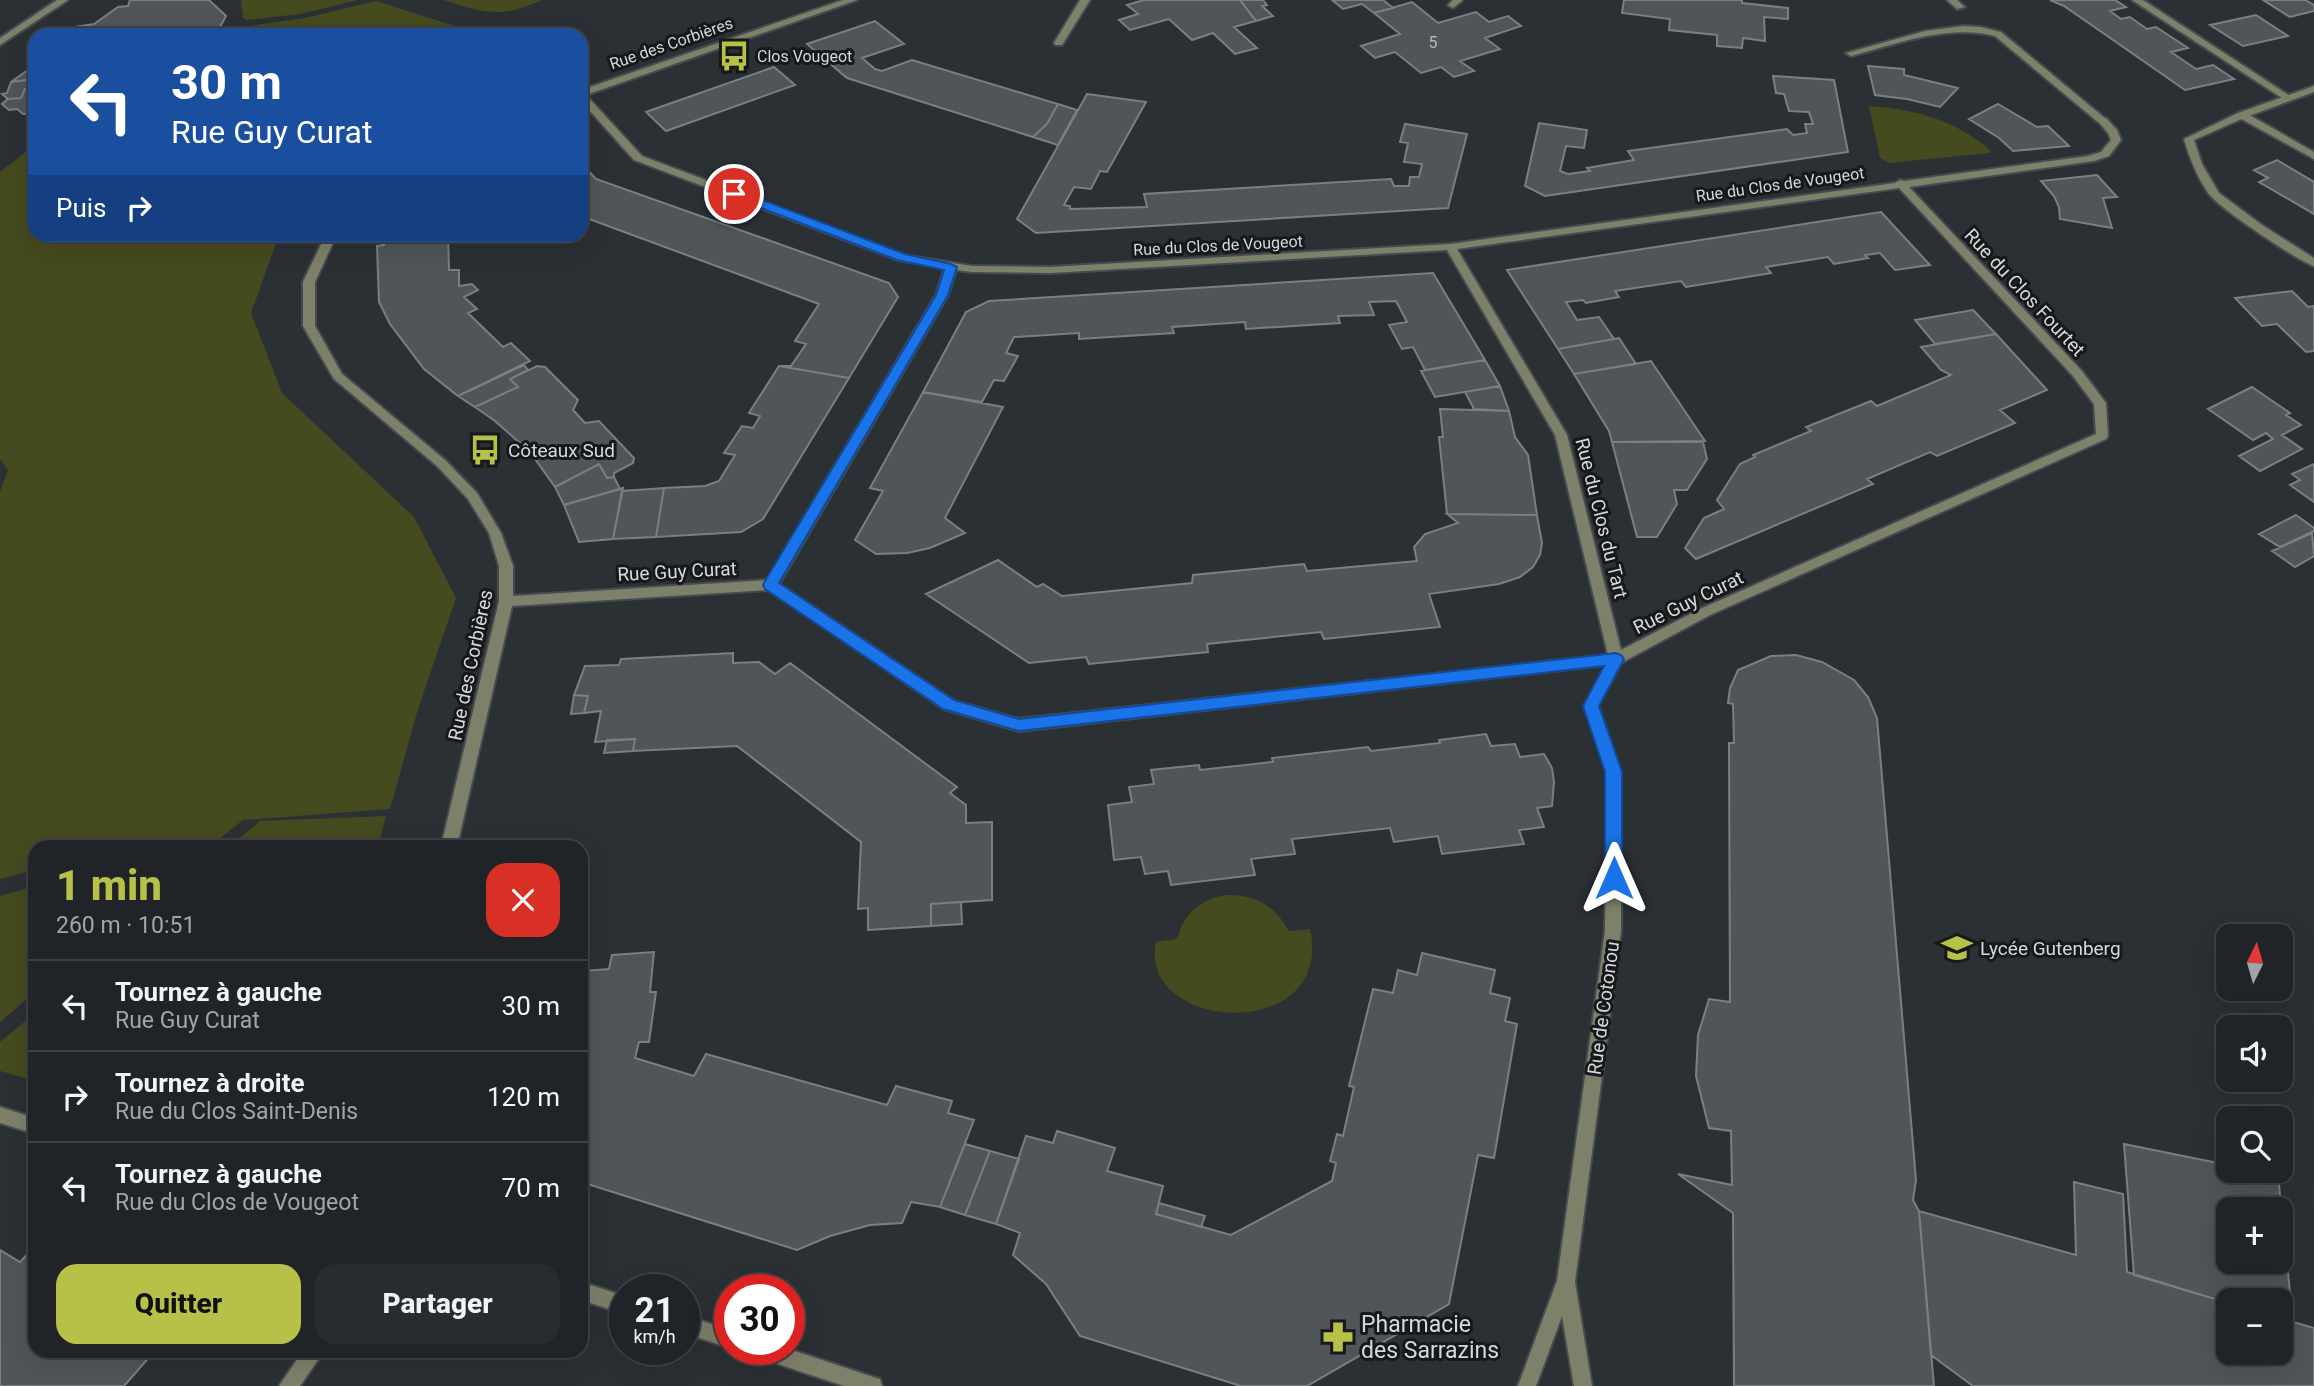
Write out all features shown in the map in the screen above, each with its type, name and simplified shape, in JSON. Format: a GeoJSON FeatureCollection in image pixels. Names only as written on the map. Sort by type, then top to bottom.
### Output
{"type":"FeatureCollection","features":[{"type":"Feature","properties":{"kind":"street"},"geometry":{"type":"LineString","coordinates":[[0,42],[63,0]]}},
{"type":"Feature","properties":{"kind":"street","name":"Rue des Corbières"},"geometry":{"type":"LineString","coordinates":[[588,92],[852,0]]}},
{"type":"Feature","properties":{"kind":"street"},"geometry":{"type":"LineString","coordinates":[[1059,43],[1085,0]]}},
{"type":"Feature","properties":{"kind":"street"},"geometry":{"type":"LineString","coordinates":[[2137,0],[2288,98]]}},
{"type":"Feature","properties":{"kind":"street","name":"Rue du Clos de Vougeot"},"geometry":{"type":"LineString","coordinates":[[588,102],[638,158],[902,258],[951,267],[1050,270],[1450,247],[1900,183],[2090,159],[2105,154],[2116,141],[2113,132],[2102,120],[1998,34],[1980,28],[1959,27],[1851,53]]}},
{"type":"Feature","properties":{"kind":"street"},"geometry":{"type":"LineString","coordinates":[[2314,89],[2242,115],[2189,139],[2197,164],[2215,195],[2314,263]]}},
{"type":"Feature","properties":{"kind":"street"},"geometry":{"type":"LineString","coordinates":[[2242,115],[2314,156]]}},
{"type":"Feature","properties":{"kind":"street","name":"Rue du Clos Fourtet"},"geometry":{"type":"LineString","coordinates":[[1900,183],[2077,373],[2100,403],[2102,436]]}},
{"type":"Feature","properties":{"kind":"street","name":"Rue des Corbières"},"geometry":{"type":"LineString","coordinates":[[328,242],[309,282],[309,326],[338,376],[441,463],[473,496],[495,533],[506,566],[506,601],[451,840]]}},
{"type":"Feature","properties":{"kind":"street","name":"Rue du Clos du Tart"},"geometry":{"type":"LineString","coordinates":[[1450,247],[1561,435],[1616,659]]}},
{"type":"Feature","properties":{"kind":"street"},"geometry":{"type":"LineString","coordinates":[[771,585],[942,295],[951,267]]}},
{"type":"Feature","properties":{"kind":"street","name":"Rue Guy Curat"},"geometry":{"type":"LineString","coordinates":[[506,601],[771,585],[949,705],[1019,725],[1616,659],[1705,612],[2102,436]]}},
{"type":"Feature","properties":{"kind":"street","name":"Rue de Cotonou"},"geometry":{"type":"LineString","coordinates":[[1527,1386],[1566,1281],[1613,931],[1614,772],[1591,706],[1616,659]]}},
{"type":"Feature","properties":{"kind":"street"},"geometry":{"type":"LineString","coordinates":[[0,1115],[28,1124]]}},
{"type":"Feature","properties":{"kind":"street","name":"Rue de Cotonou"},"geometry":{"type":"LineString","coordinates":[[1566,1281],[1583,1386]]}},
{"type":"Feature","properties":{"kind":"street"},"geometry":{"type":"LineString","coordinates":[[588,1293],[609,1300]]}},
{"type":"Feature","properties":{"kind":"street"},"geometry":{"type":"LineString","coordinates":[[288,1386],[310,1358]]}},
{"type":"Feature","properties":{"kind":"street"},"geometry":{"type":"LineString","coordinates":[[805,1364],[873,1386]]}},
{"type":"Feature","properties":{"kind":"green space"},"geometry":{"type":"Polygon","coordinates":[[[241,0],[358,0],[300,14],[247,20],[243,18],[241,0]]]}},
{"type":"Feature","properties":{"kind":"green space"},"geometry":{"type":"Polygon","coordinates":[[[443,0],[542,0],[514,10],[492,12],[443,0]]]}},
{"type":"Feature","properties":{"kind":"green space"},"geometry":{"type":"Polygon","coordinates":[[[376,1],[461,28],[240,28],[305,18],[376,1]]]}},
{"type":"Feature","properties":{"kind":"green space"},"geometry":{"type":"Polygon","coordinates":[[[1869,106],[1934,118],[1963,131],[1990,150],[1989,153],[1889,163],[1880,158],[1869,106]]]}},
{"type":"Feature","properties":{"kind":"green space"},"geometry":{"type":"Polygon","coordinates":[[[28,150],[28,242],[276,242],[251,313],[282,393],[414,517],[456,598],[418,709],[390,809],[243,820],[218,840],[28,840],[28,872],[0,879],[0,492],[8,470],[0,459],[0,172],[28,150]]]}},
{"type":"Feature","properties":{"kind":"green space"},"geometry":{"type":"Polygon","coordinates":[[[386,816],[380,840],[237,840],[260,821],[386,816]]]}},
{"type":"Feature","properties":{"kind":"green space"},"geometry":{"type":"Polygon","coordinates":[[[28,888],[28,998],[0,1022],[0,896],[28,888]]]}},
{"type":"Feature","properties":{"kind":"green space"},"geometry":{"type":"Polygon","coordinates":[[[1225,895],[1246,897],[1263,903],[1277,914],[1289,931],[1310,929],[1310,967],[1294,993],[1267,1008],[1235,1013],[1203,1008],[1176,994],[1158,972],[1156,942],[1177,939],[1188,915],[1208,900],[1225,895]]]}},
{"type":"Feature","properties":{"kind":"green space"},"geometry":{"type":"Polygon","coordinates":[[[28,1019],[28,1079],[0,1071],[0,1042],[28,1019]]]}},
{"type":"Feature","properties":{"kind":"building"},"geometry":{"type":"Polygon","coordinates":[[[130,0],[209,0],[226,16],[220,27],[211,28],[69,28],[94,24],[118,7],[128,6],[130,0]]]}},
{"type":"Feature","properties":{"kind":"building"},"geometry":{"type":"Polygon","coordinates":[[[1144,0],[1240,0],[1256,21],[1234,27],[1257,48],[1235,54],[1213,33],[1192,40],[1169,19],[1130,30],[1119,20],[1138,14],[1127,5],[1144,0]]]}},
{"type":"Feature","properties":{"kind":"building"},"geometry":{"type":"Polygon","coordinates":[[[1240,0],[1263,0],[1267,5],[1262,6],[1273,16],[1256,21],[1240,0]]]}},
{"type":"Feature","properties":{"kind":"building"},"geometry":{"type":"Polygon","coordinates":[[[1332,0],[1383,0],[1393,8],[1374,13],[1362,4],[1343,9],[1332,0]]]}},
{"type":"Feature","properties":{"kind":"building"},"geometry":{"type":"Polygon","coordinates":[[[1624,0],[1742,0],[1742,3],[1788,8],[1788,19],[1764,17],[1765,41],[1743,38],[1742,48],[1717,46],[1717,35],[1669,30],[1670,19],[1622,13],[1624,0]]]}},
{"type":"Feature","properties":{"kind":"building"},"geometry":{"type":"Polygon","coordinates":[[[2050,0],[2115,0],[2126,7],[2110,11],[2121,19],[2130,17],[2147,29],[2156,27],[2188,48],[2171,52],[2196,69],[2213,65],[2234,79],[2185,90],[2064,6],[2050,0]]]}},
{"type":"Feature","properties":{"kind":"building"},"geometry":{"type":"Polygon","coordinates":[[[2263,0],[2305,0],[2314,5],[2314,11],[2290,17],[2263,0]]]}},
{"type":"Feature","properties":{"kind":"building"},"geometry":{"type":"Polygon","coordinates":[[[1412,2],[1438,23],[1476,12],[1489,22],[1508,16],[1521,26],[1485,38],[1500,49],[1460,61],[1474,71],[1454,77],[1441,67],[1421,73],[1395,52],[1375,58],[1361,46],[1400,34],[1374,13],[1412,2]]]}},
{"type":"Feature","properties":{"kind":"building"},"geometry":{"type":"Polygon","coordinates":[[[2256,15],[2288,36],[2243,46],[2210,25],[2256,15]]]}},
{"type":"Feature","properties":{"kind":"building"},"geometry":{"type":"Polygon","coordinates":[[[875,21],[904,44],[862,58],[875,69],[882,71],[912,60],[1058,104],[1047,124],[1033,137],[847,78],[807,44],[875,21]]]}},
{"type":"Feature","properties":{"kind":"building"},"geometry":{"type":"Polygon","coordinates":[[[1868,66],[1904,69],[1904,75],[1958,88],[1940,107],[1875,95],[1868,66]]]}},
{"type":"Feature","properties":{"kind":"building"},"geometry":{"type":"Polygon","coordinates":[[[774,67],[795,85],[666,131],[646,112],[774,67]]]}},
{"type":"Feature","properties":{"kind":"building"},"geometry":{"type":"Polygon","coordinates":[[[28,70],[28,80],[11,82],[28,70]]]}},
{"type":"Feature","properties":{"kind":"building"},"geometry":{"type":"Polygon","coordinates":[[[1773,76],[1834,80],[1848,152],[1545,196],[1525,186],[1539,123],[1587,130],[1584,148],[1566,146],[1560,171],[1568,174],[1634,160],[1628,151],[1787,129],[1793,135],[1807,133],[1805,124],[1813,124],[1809,112],[1789,111],[1784,94],[1776,93],[1773,76]]]}},
{"type":"Feature","properties":{"kind":"building"},"geometry":{"type":"Polygon","coordinates":[[[28,80],[28,89],[25,89],[21,98],[8,99],[2,94],[7,93],[11,82],[28,80]]]}},
{"type":"Feature","properties":{"kind":"building"},"geometry":{"type":"Polygon","coordinates":[[[25,89],[28,89],[28,114],[23,114],[17,109],[9,110],[2,104],[8,99],[21,98],[25,89]]]}},
{"type":"Feature","properties":{"kind":"building"},"geometry":{"type":"Polygon","coordinates":[[[1087,94],[1146,102],[1107,172],[1100,171],[1091,189],[1074,187],[1064,205],[1070,206],[1070,209],[1147,207],[1144,194],[1391,179],[1394,186],[1409,186],[1410,177],[1419,177],[1422,164],[1404,162],[1408,143],[1400,142],[1405,124],[1467,134],[1448,208],[1036,233],[1017,219],[1087,94]]]}},
{"type":"Feature","properties":{"kind":"building"},"geometry":{"type":"Polygon","coordinates":[[[1058,104],[1077,110],[1058,145],[1033,137],[1047,124],[1058,104]]]}},
{"type":"Feature","properties":{"kind":"building"},"geometry":{"type":"Polygon","coordinates":[[[1998,104],[2037,127],[2048,126],[2069,146],[2013,151],[1999,138],[1969,119],[1998,104]]]}},
{"type":"Feature","properties":{"kind":"building"},"geometry":{"type":"Polygon","coordinates":[[[2277,160],[2314,182],[2314,214],[2259,182],[2268,178],[2254,170],[2277,160]]]}},
{"type":"Feature","properties":{"kind":"building"},"geometry":{"type":"Polygon","coordinates":[[[588,170],[596,179],[889,283],[898,297],[849,378],[779,366],[791,366],[806,344],[795,341],[819,304],[588,219],[588,170]]]}},
{"type":"Feature","properties":{"kind":"building"},"geometry":{"type":"Polygon","coordinates":[[[2097,175],[2117,197],[2103,198],[2112,228],[2060,219],[2054,196],[2041,181],[2097,175]]]}},
{"type":"Feature","properties":{"kind":"building"},"geometry":{"type":"Polygon","coordinates":[[[1881,212],[1930,265],[1895,270],[1880,253],[1834,264],[1828,257],[1766,267],[1771,273],[1686,287],[1681,281],[1615,291],[1619,297],[1586,303],[1583,300],[1566,302],[1577,320],[1599,317],[1614,339],[1558,349],[1507,270],[1881,212]]]}},
{"type":"Feature","properties":{"kind":"building"},"geometry":{"type":"Polygon","coordinates":[[[385,242],[448,242],[449,270],[459,270],[459,286],[472,284],[478,290],[464,297],[477,309],[468,313],[503,347],[511,343],[530,361],[458,396],[424,369],[390,324],[379,302],[377,246],[384,245],[385,242]]]}},
{"type":"Feature","properties":{"kind":"building"},"geometry":{"type":"Polygon","coordinates":[[[1433,273],[1485,360],[1425,370],[1413,347],[1402,349],[1389,325],[1407,322],[1396,301],[1369,302],[1374,315],[1338,316],[1340,323],[1246,329],[1245,322],[1172,327],[1174,333],[1079,339],[1079,333],[1014,337],[1006,353],[1018,356],[1004,381],[994,380],[982,402],[923,392],[966,312],[989,301],[1433,273]]]}},
{"type":"Feature","properties":{"kind":"building"},"geometry":{"type":"Polygon","coordinates":[[[2292,291],[2308,307],[2314,306],[2314,351],[2306,352],[2277,324],[2262,326],[2235,298],[2292,291]]]}},
{"type":"Feature","properties":{"kind":"building"},"geometry":{"type":"Polygon","coordinates":[[[1973,310],[1996,334],[1935,344],[1915,320],[1973,310]]]}},
{"type":"Feature","properties":{"kind":"building"},"geometry":{"type":"Polygon","coordinates":[[[1996,334],[2047,390],[2000,410],[2015,423],[1937,456],[1930,452],[1867,479],[1873,484],[1696,559],[1685,548],[1704,518],[1724,509],[1717,500],[1740,464],[1755,457],[1753,455],[1811,431],[1806,427],[1871,401],[1877,406],[1951,375],[1941,370],[1921,347],[1996,334]]]}},
{"type":"Feature","properties":{"kind":"building"},"geometry":{"type":"Polygon","coordinates":[[[1619,338],[1636,364],[1574,374],[1558,349],[1619,338]]]}},
{"type":"Feature","properties":{"kind":"building"},"geometry":{"type":"Polygon","coordinates":[[[1485,360],[1500,386],[1435,397],[1421,371],[1485,360]]]}},
{"type":"Feature","properties":{"kind":"building"},"geometry":{"type":"Polygon","coordinates":[[[1651,361],[1705,441],[1612,442],[1609,431],[1574,374],[1651,361]]]}},
{"type":"Feature","properties":{"kind":"building"},"geometry":{"type":"Polygon","coordinates":[[[524,365],[528,370],[510,379],[518,387],[475,407],[458,396],[524,365]]]}},
{"type":"Feature","properties":{"kind":"building"},"geometry":{"type":"Polygon","coordinates":[[[537,366],[545,367],[578,400],[573,410],[585,423],[599,421],[634,458],[633,463],[614,473],[614,477],[607,478],[599,464],[555,487],[530,452],[475,407],[518,387],[510,379],[537,366]]]}},
{"type":"Feature","properties":{"kind":"building"},"geometry":{"type":"Polygon","coordinates":[[[779,366],[849,378],[763,519],[741,532],[656,537],[664,488],[705,486],[719,481],[735,455],[724,453],[742,426],[753,428],[760,416],[749,413],[779,366]]]}},
{"type":"Feature","properties":{"kind":"building"},"geometry":{"type":"Polygon","coordinates":[[[1500,386],[1509,411],[1474,409],[1465,392],[1500,386]]]}},
{"type":"Feature","properties":{"kind":"building"},"geometry":{"type":"Polygon","coordinates":[[[2252,387],[2290,413],[2286,415],[2301,425],[2282,435],[2302,449],[2260,471],[2239,456],[2273,439],[2266,433],[2253,440],[2208,409],[2252,387]]]}},
{"type":"Feature","properties":{"kind":"building"},"geometry":{"type":"Polygon","coordinates":[[[923,392],[1003,407],[945,518],[965,533],[930,548],[907,553],[876,554],[855,540],[883,491],[870,488],[923,392]]]}},
{"type":"Feature","properties":{"kind":"building"},"geometry":{"type":"Polygon","coordinates":[[[1440,409],[1509,411],[1515,437],[1528,455],[1537,515],[1447,514],[1439,437],[1443,437],[1440,409]]]}},
{"type":"Feature","properties":{"kind":"building"},"geometry":{"type":"Polygon","coordinates":[[[1612,442],[1703,442],[1707,459],[1687,490],[1674,490],[1677,504],[1657,537],[1637,537],[1612,442]]]}},
{"type":"Feature","properties":{"kind":"building"},"geometry":{"type":"Polygon","coordinates":[[[599,464],[607,478],[614,477],[620,489],[564,505],[555,487],[599,464]]]}},
{"type":"Feature","properties":{"kind":"building"},"geometry":{"type":"Polygon","coordinates":[[[2314,464],[2314,502],[2290,485],[2300,480],[2292,474],[2314,464]]]}},
{"type":"Feature","properties":{"kind":"building"},"geometry":{"type":"Polygon","coordinates":[[[623,488],[613,539],[579,542],[564,505],[623,488]]]}},
{"type":"Feature","properties":{"kind":"building"},"geometry":{"type":"Polygon","coordinates":[[[664,488],[656,537],[613,539],[622,491],[664,488]]]}},
{"type":"Feature","properties":{"kind":"building"},"geometry":{"type":"Polygon","coordinates":[[[1447,514],[1537,515],[1542,543],[1540,555],[1533,567],[1520,577],[1499,584],[1429,594],[1440,627],[1324,639],[1321,632],[1207,644],[1208,652],[1089,664],[1086,657],[1029,663],[926,594],[998,560],[1037,587],[1043,584],[1062,596],[1192,583],[1193,575],[1304,564],[1307,571],[1417,561],[1414,547],[1425,534],[1458,523],[1447,514]]]}},
{"type":"Feature","properties":{"kind":"building"},"geometry":{"type":"Polygon","coordinates":[[[2296,515],[2314,528],[2314,531],[2280,547],[2259,534],[2296,515]]]}},
{"type":"Feature","properties":{"kind":"building"},"geometry":{"type":"Polygon","coordinates":[[[2312,533],[2314,556],[2295,567],[2272,551],[2312,533]]]}},
{"type":"Feature","properties":{"kind":"building"},"geometry":{"type":"Polygon","coordinates":[[[733,653],[733,663],[759,662],[775,674],[790,663],[957,787],[950,793],[966,805],[966,823],[992,822],[992,900],[931,904],[931,926],[868,930],[868,908],[858,909],[861,842],[737,746],[633,751],[635,739],[595,742],[601,711],[584,713],[588,696],[574,695],[585,666],[619,665],[621,659],[733,653]]]}},
{"type":"Feature","properties":{"kind":"building"},"geometry":{"type":"Polygon","coordinates":[[[1796,655],[1822,662],[1854,680],[1868,697],[1877,718],[1916,1180],[1913,1200],[1919,1211],[1934,1386],[1734,1386],[1733,1213],[1678,1174],[1732,1185],[1731,1131],[1709,1128],[1696,1076],[1698,1035],[1709,999],[1730,1002],[1729,743],[1734,743],[1733,704],[1728,703],[1730,688],[1738,670],[1771,656],[1796,655]]]}},
{"type":"Feature","properties":{"kind":"building"},"geometry":{"type":"Polygon","coordinates":[[[574,695],[588,696],[584,713],[571,714],[574,695]]]}},
{"type":"Feature","properties":{"kind":"building"},"geometry":{"type":"Polygon","coordinates":[[[1486,734],[1491,746],[1515,744],[1520,757],[1544,754],[1552,768],[1552,806],[1537,808],[1544,827],[1519,830],[1524,844],[1442,854],[1438,836],[1394,842],[1390,828],[1292,839],[1295,854],[1251,859],[1255,875],[1171,885],[1168,871],[1145,874],[1141,857],[1114,860],[1108,805],[1132,802],[1129,787],[1154,784],[1151,770],[1199,765],[1200,770],[1273,762],[1272,758],[1368,747],[1371,751],[1440,743],[1439,740],[1486,734]]]}},
{"type":"Feature","properties":{"kind":"building"},"geometry":{"type":"Polygon","coordinates":[[[635,739],[633,751],[604,753],[607,740],[635,739]]]}},
{"type":"Feature","properties":{"kind":"building"},"geometry":{"type":"Polygon","coordinates":[[[961,902],[962,924],[931,926],[931,904],[961,902]]]}},
{"type":"Feature","properties":{"kind":"building"},"geometry":{"type":"Polygon","coordinates":[[[654,952],[650,992],[656,992],[649,1042],[639,1042],[635,1058],[694,1076],[706,1054],[887,1105],[896,1086],[952,1101],[948,1113],[974,1120],[940,1207],[911,1202],[902,1223],[870,1225],[830,1236],[797,1250],[588,1184],[588,971],[609,969],[612,955],[654,952]]]}},
{"type":"Feature","properties":{"kind":"building"},"geometry":{"type":"Polygon","coordinates":[[[1422,953],[1495,970],[1490,993],[1510,998],[1505,1021],[1517,1024],[1494,1158],[1478,1155],[1449,1304],[1307,1386],[1241,1386],[1080,1336],[1046,1284],[1013,1255],[1020,1233],[996,1224],[1026,1136],[1053,1143],[1057,1131],[1115,1148],[1107,1171],[1163,1186],[1156,1214],[1231,1235],[1332,1181],[1336,1163],[1330,1161],[1337,1134],[1343,1136],[1354,1087],[1349,1086],[1373,989],[1393,993],[1398,970],[1417,975],[1422,953]]]}},
{"type":"Feature","properties":{"kind":"building"},"geometry":{"type":"Polygon","coordinates":[[[965,1144],[990,1151],[965,1215],[940,1207],[965,1144]]]}},
{"type":"Feature","properties":{"kind":"building"},"geometry":{"type":"Polygon","coordinates":[[[2124,1144],[2216,1163],[2216,1183],[2279,1183],[2280,1197],[2216,1197],[2216,1274],[2288,1274],[2290,1288],[2216,1288],[2216,1299],[2134,1275],[2124,1144]]]}},
{"type":"Feature","properties":{"kind":"building"},"geometry":{"type":"Polygon","coordinates":[[[990,1151],[1019,1159],[996,1224],[965,1215],[990,1151]]]}},
{"type":"Feature","properties":{"kind":"building"},"geometry":{"type":"Polygon","coordinates":[[[2074,1182],[2123,1194],[2127,1272],[2216,1299],[2216,1365],[2293,1365],[2293,1322],[2314,1328],[2314,1386],[1973,1386],[1931,1355],[1919,1211],[2076,1255],[2074,1182]]]}},
{"type":"Feature","properties":{"kind":"building"},"geometry":{"type":"Polygon","coordinates":[[[1159,1203],[1205,1216],[1201,1227],[1156,1214],[1159,1203]]]}},
{"type":"Feature","properties":{"kind":"building"},"geometry":{"type":"Polygon","coordinates":[[[0,1250],[20,1262],[28,1253],[28,1358],[148,1358],[124,1386],[0,1386],[0,1250]]]}},
{"type":"Feature","properties":{"kind":"place","name":"Clos Vougeot"},"geometry":{"type":"Point","coordinates":[734,56]}},
{"type":"Feature","properties":{"kind":"place","name":"Côteaux Sud"},"geometry":{"type":"Point","coordinates":[485,450]}},
{"type":"Feature","properties":{"kind":"place","name":"Lycée Gutenberg"},"geometry":{"type":"Point","coordinates":[1957,948]}},
{"type":"Feature","properties":{"kind":"place","name":"Pharmacie des Sarrazins"},"geometry":{"type":"Point","coordinates":[1338,1337]}},
{"type":"Feature","properties":{"kind":"route"},"geometry":{"type":"LineString","coordinates":[[734,194],[902,258],[951,267],[942,295],[771,585],[949,705],[1019,725],[1616,659],[1591,706],[1614,772],[1614,878]]}}]}
